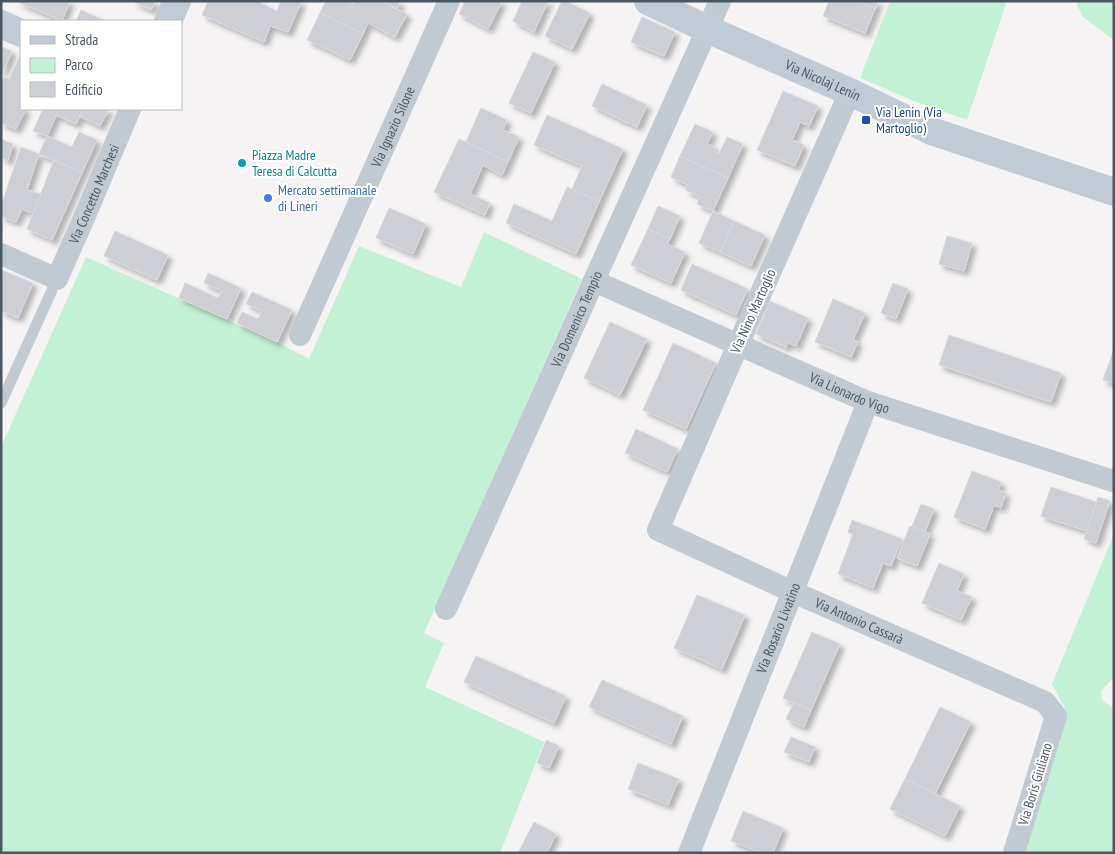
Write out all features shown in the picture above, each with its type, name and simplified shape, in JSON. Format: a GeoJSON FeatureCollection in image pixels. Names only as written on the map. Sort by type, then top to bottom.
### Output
{"type":"FeatureCollection","features":[{"type":"Feature","properties":{"kind":"main road"},"geometry":{"type":"LineString","coordinates":[[168,20],[177,1]]}},
{"type":"Feature","properties":{"kind":"main road","name":"Via Nicolaj Lenin"},"geometry":{"type":"LineString","coordinates":[[648,1],[850,92],[931,131],[1114,192]]}},
{"type":"Feature","properties":{"kind":"main road"},"geometry":{"type":"LineString","coordinates":[[1,24],[20,33]]}},
{"type":"Feature","properties":{"kind":"street","name":"Via Ignazio Silone"},"geometry":{"type":"LineString","coordinates":[[300,335],[449,1]]}},
{"type":"Feature","properties":{"kind":"street","name":"Via Domenico Tempio"},"geometry":{"type":"LineString","coordinates":[[446,609],[720,1]]}},
{"type":"Feature","properties":{"kind":"street","name":"Via Nino Martoglio"},"geometry":{"type":"LineString","coordinates":[[658,530],[850,92]]}},
{"type":"Feature","properties":{"kind":"street","name":"Via Concetto Marchesi"},"geometry":{"type":"LineString","coordinates":[[56,279],[130,110]]}},
{"type":"Feature","properties":{"kind":"street"},"geometry":{"type":"LineString","coordinates":[[1,254],[56,279]]}},
{"type":"Feature","properties":{"kind":"street","name":"Via Lionardo Vigo"},"geometry":{"type":"LineString","coordinates":[[594,281],[868,402],[1113,481]]}},
{"type":"Feature","properties":{"kind":"street","name":"Via Rosario Livatino"},"geometry":{"type":"LineString","coordinates":[[689,853],[868,402]]}},
{"type":"Feature","properties":{"kind":"street","name":"Via Antonio Cassarà"},"geometry":{"type":"LineString","coordinates":[[658,530],[793,592],[1045,702],[1056,716]]}},
{"type":"Feature","properties":{"kind":"street","name":"Via Boris Giuliano"},"geometry":{"type":"LineString","coordinates":[[1014,853],[1056,716]]}},
{"type":"Feature","properties":{"kind":"lane"},"geometry":{"type":"LineString","coordinates":[[1,403],[56,279]]}},
{"type":"Feature","properties":{"kind":"green space"},"geometry":{"type":"Polygon","coordinates":[[[890,1],[1007,1],[967,120],[914,101],[860,78],[890,1]]]}},
{"type":"Feature","properties":{"kind":"green space"},"geometry":{"type":"Polygon","coordinates":[[[1075,1],[1114,1],[1114,40],[1083,17],[1075,1]]]}},
{"type":"Feature","properties":{"kind":"green space"},"geometry":{"type":"Polygon","coordinates":[[[484,232],[582,279],[424,633],[444,643],[425,687],[544,742],[500,853],[1,853],[1,447],[86,257],[277,342],[309,359],[359,246],[461,287],[484,232]]]}},
{"type":"Feature","properties":{"kind":"green space"},"geometry":{"type":"Polygon","coordinates":[[[1114,534],[1114,677],[1101,691],[1102,700],[1114,709],[1114,853],[1021,853],[1065,708],[1052,684],[1114,534]]]}},
{"type":"Feature","properties":{"kind":"building"},"geometry":{"type":"Polygon","coordinates":[[[16,1],[70,1],[62,20],[16,1]]]}},
{"type":"Feature","properties":{"kind":"building"},"geometry":{"type":"Polygon","coordinates":[[[132,1],[155,1],[151,10],[132,1]]]}},
{"type":"Feature","properties":{"kind":"building"},"geometry":{"type":"Polygon","coordinates":[[[208,1],[256,1],[277,11],[281,1],[301,2],[288,32],[270,26],[264,42],[202,15],[208,1]]]}},
{"type":"Feature","properties":{"kind":"building"},"geometry":{"type":"Polygon","coordinates":[[[326,1],[347,1],[353,4],[355,1],[381,1],[407,14],[395,37],[368,23],[363,34],[320,13],[326,1]]]}},
{"type":"Feature","properties":{"kind":"building"},"geometry":{"type":"Polygon","coordinates":[[[381,1],[400,1],[397,9],[381,1]]]}},
{"type":"Feature","properties":{"kind":"building"},"geometry":{"type":"Polygon","coordinates":[[[465,1],[502,1],[488,29],[459,14],[465,1]]]}},
{"type":"Feature","properties":{"kind":"building"},"geometry":{"type":"Polygon","coordinates":[[[522,1],[548,1],[534,32],[513,21],[522,1]]]}},
{"type":"Feature","properties":{"kind":"building"},"geometry":{"type":"Polygon","coordinates":[[[562,1],[590,13],[572,49],[545,36],[562,1]]]}},
{"type":"Feature","properties":{"kind":"building"},"geometry":{"type":"Polygon","coordinates":[[[829,1],[857,1],[875,9],[865,33],[823,16],[829,1]]]}},
{"type":"Feature","properties":{"kind":"building"},"geometry":{"type":"Polygon","coordinates":[[[857,1],[878,1],[875,9],[857,1]]]}},
{"type":"Feature","properties":{"kind":"building"},"geometry":{"type":"Polygon","coordinates":[[[81,10],[103,20],[76,20],[81,10]]]}},
{"type":"Feature","properties":{"kind":"building"},"geometry":{"type":"Polygon","coordinates":[[[320,13],[363,34],[350,60],[307,40],[320,13]]]}},
{"type":"Feature","properties":{"kind":"building"},"geometry":{"type":"Polygon","coordinates":[[[642,17],[675,32],[664,56],[631,42],[642,17]]]}},
{"type":"Feature","properties":{"kind":"building"},"geometry":{"type":"Polygon","coordinates":[[[1,47],[12,51],[1,76],[1,47]]]}},
{"type":"Feature","properties":{"kind":"building"},"geometry":{"type":"Polygon","coordinates":[[[533,52],[555,62],[531,113],[509,103],[533,52]]]}},
{"type":"Feature","properties":{"kind":"building"},"geometry":{"type":"Polygon","coordinates":[[[20,56],[20,110],[26,110],[16,129],[1,123],[1,84],[4,77],[9,79],[20,56]]]}},
{"type":"Feature","properties":{"kind":"building"},"geometry":{"type":"Polygon","coordinates":[[[602,84],[647,105],[637,127],[592,106],[602,84]]]}},
{"type":"Feature","properties":{"kind":"building"},"geometry":{"type":"Polygon","coordinates":[[[783,91],[818,106],[809,126],[800,122],[792,140],[804,145],[795,166],[757,150],[783,91]]]}},
{"type":"Feature","properties":{"kind":"building"},"geometry":{"type":"Polygon","coordinates":[[[481,108],[507,120],[503,130],[519,137],[508,162],[466,142],[481,108]]]}},
{"type":"Feature","properties":{"kind":"building"},"geometry":{"type":"Polygon","coordinates":[[[43,110],[59,110],[47,136],[33,131],[43,110]]]}},
{"type":"Feature","properties":{"kind":"building"},"geometry":{"type":"Polygon","coordinates":[[[58,110],[83,110],[76,124],[56,115],[58,110]]]}},
{"type":"Feature","properties":{"kind":"building"},"geometry":{"type":"Polygon","coordinates":[[[82,110],[108,110],[100,126],[79,116],[82,110]]]}},
{"type":"Feature","properties":{"kind":"building"},"geometry":{"type":"Polygon","coordinates":[[[547,115],[623,149],[599,202],[572,189],[582,166],[534,145],[547,115]]]}},
{"type":"Feature","properties":{"kind":"building"},"geometry":{"type":"Polygon","coordinates":[[[695,124],[713,132],[707,144],[715,147],[713,151],[719,154],[727,137],[743,144],[728,178],[680,156],[695,124]]]}},
{"type":"Feature","properties":{"kind":"building"},"geometry":{"type":"Polygon","coordinates":[[[79,132],[97,140],[82,173],[39,154],[47,136],[72,147],[79,132]]]}},
{"type":"Feature","properties":{"kind":"building"},"geometry":{"type":"Polygon","coordinates":[[[1,139],[13,144],[8,161],[1,157],[1,139]]]}},
{"type":"Feature","properties":{"kind":"building"},"geometry":{"type":"Polygon","coordinates":[[[459,139],[508,162],[502,175],[483,165],[470,194],[490,203],[485,215],[434,192],[459,139]]]}},
{"type":"Feature","properties":{"kind":"building"},"geometry":{"type":"Polygon","coordinates":[[[21,147],[39,154],[27,190],[41,194],[33,214],[22,209],[16,222],[1,216],[1,206],[21,147]]]}},
{"type":"Feature","properties":{"kind":"building"},"geometry":{"type":"Polygon","coordinates":[[[680,156],[728,178],[713,211],[697,204],[700,197],[686,190],[688,185],[671,177],[680,156]]]}},
{"type":"Feature","properties":{"kind":"building"},"geometry":{"type":"Polygon","coordinates":[[[54,160],[82,173],[52,240],[27,229],[54,160]]]}},
{"type":"Feature","properties":{"kind":"building"},"geometry":{"type":"Polygon","coordinates":[[[567,187],[599,202],[576,254],[506,223],[514,204],[552,221],[567,187]]]}},
{"type":"Feature","properties":{"kind":"building"},"geometry":{"type":"Polygon","coordinates":[[[658,206],[680,216],[670,239],[648,229],[658,206]]]}},
{"type":"Feature","properties":{"kind":"building"},"geometry":{"type":"Polygon","coordinates":[[[389,208],[426,224],[413,254],[376,238],[389,208]]]}},
{"type":"Feature","properties":{"kind":"building"},"geometry":{"type":"Polygon","coordinates":[[[713,211],[734,221],[720,252],[699,243],[713,211]]]}},
{"type":"Feature","properties":{"kind":"building"},"geometry":{"type":"Polygon","coordinates":[[[734,221],[765,235],[751,266],[720,252],[734,221]]]}},
{"type":"Feature","properties":{"kind":"building"},"geometry":{"type":"Polygon","coordinates":[[[648,229],[670,239],[667,244],[685,252],[671,283],[631,265],[648,229]]]}},
{"type":"Feature","properties":{"kind":"building"},"geometry":{"type":"Polygon","coordinates":[[[115,231],[168,255],[157,280],[104,256],[115,231]]]}},
{"type":"Feature","properties":{"kind":"building"},"geometry":{"type":"Polygon","coordinates":[[[947,236],[972,243],[964,271],[939,264],[947,236]]]}},
{"type":"Feature","properties":{"kind":"building"},"geometry":{"type":"Polygon","coordinates":[[[692,264],[748,289],[736,315],[681,290],[692,264]]]}},
{"type":"Feature","properties":{"kind":"building"},"geometry":{"type":"Polygon","coordinates":[[[1,270],[33,283],[18,318],[1,311],[1,270]]]}},
{"type":"Feature","properties":{"kind":"building"},"geometry":{"type":"Polygon","coordinates":[[[208,273],[241,288],[227,319],[179,298],[185,283],[218,298],[222,291],[204,283],[208,273]]]}},
{"type":"Feature","properties":{"kind":"building"},"geometry":{"type":"Polygon","coordinates":[[[893,283],[908,289],[896,319],[881,313],[893,283]]]}},
{"type":"Feature","properties":{"kind":"building"},"geometry":{"type":"Polygon","coordinates":[[[252,292],[292,310],[277,342],[237,323],[242,312],[258,319],[262,311],[246,304],[252,292]]]}},
{"type":"Feature","properties":{"kind":"building"},"geometry":{"type":"Polygon","coordinates":[[[833,299],[865,313],[853,340],[858,342],[851,357],[815,342],[833,299]]]}},
{"type":"Feature","properties":{"kind":"building"},"geometry":{"type":"Polygon","coordinates":[[[770,301],[808,318],[796,346],[788,343],[786,347],[756,334],[770,301]]]}},
{"type":"Feature","properties":{"kind":"building"},"geometry":{"type":"Polygon","coordinates":[[[610,322],[647,339],[620,395],[584,378],[610,322]]]}},
{"type":"Feature","properties":{"kind":"building"},"geometry":{"type":"Polygon","coordinates":[[[949,335],[1061,373],[1051,402],[939,365],[949,335]]]}},
{"type":"Feature","properties":{"kind":"building"},"geometry":{"type":"Polygon","coordinates":[[[673,343],[716,363],[686,429],[643,410],[673,343]]]}},
{"type":"Feature","properties":{"kind":"building"},"geometry":{"type":"Polygon","coordinates":[[[1114,349],[1114,383],[1103,380],[1114,349]]]}},
{"type":"Feature","properties":{"kind":"building"},"geometry":{"type":"Polygon","coordinates":[[[636,429],[678,449],[667,472],[625,453],[636,429]]]}},
{"type":"Feature","properties":{"kind":"building"},"geometry":{"type":"Polygon","coordinates":[[[972,471],[1001,482],[998,490],[1006,493],[1001,508],[994,505],[985,529],[954,517],[972,471]]]}},
{"type":"Feature","properties":{"kind":"building"},"geometry":{"type":"Polygon","coordinates":[[[1051,487],[1096,502],[1087,531],[1041,516],[1051,487]]]}},
{"type":"Feature","properties":{"kind":"building"},"geometry":{"type":"Polygon","coordinates":[[[1098,497],[1110,501],[1096,543],[1084,539],[1098,497]]]}},
{"type":"Feature","properties":{"kind":"building"},"geometry":{"type":"Polygon","coordinates":[[[921,504],[934,509],[925,532],[912,527],[921,504]]]}},
{"type":"Feature","properties":{"kind":"building"},"geometry":{"type":"Polygon","coordinates":[[[852,520],[902,539],[891,566],[883,563],[873,588],[838,574],[853,534],[848,532],[852,520]]]}},
{"type":"Feature","properties":{"kind":"building"},"geometry":{"type":"Polygon","coordinates":[[[910,526],[930,534],[917,566],[897,558],[910,526]]]}},
{"type":"Feature","properties":{"kind":"building"},"geometry":{"type":"Polygon","coordinates":[[[939,563],[964,574],[957,591],[972,597],[961,620],[922,603],[939,563]]]}},
{"type":"Feature","properties":{"kind":"building"},"geometry":{"type":"Polygon","coordinates":[[[697,595],[745,615],[722,669],[674,648],[697,595]]]}},
{"type":"Feature","properties":{"kind":"building"},"geometry":{"type":"Polygon","coordinates":[[[812,632],[840,644],[811,710],[783,698],[812,632]]]}},
{"type":"Feature","properties":{"kind":"building"},"geometry":{"type":"Polygon","coordinates":[[[476,656],[566,696],[554,723],[464,682],[476,656]]]}},
{"type":"Feature","properties":{"kind":"building"},"geometry":{"type":"Polygon","coordinates":[[[602,680],[683,716],[671,744],[589,707],[602,680]]]}},
{"type":"Feature","properties":{"kind":"building"},"geometry":{"type":"Polygon","coordinates":[[[794,702],[811,710],[804,727],[786,719],[794,702]]]}},
{"type":"Feature","properties":{"kind":"building"},"geometry":{"type":"Polygon","coordinates":[[[940,707],[971,722],[935,794],[905,779],[940,707]]]}},
{"type":"Feature","properties":{"kind":"building"},"geometry":{"type":"Polygon","coordinates":[[[791,737],[815,747],[809,762],[784,752],[791,737]]]}},
{"type":"Feature","properties":{"kind":"building"},"geometry":{"type":"Polygon","coordinates":[[[546,740],[559,746],[549,768],[537,763],[546,740]]]}},
{"type":"Feature","properties":{"kind":"building"},"geometry":{"type":"Polygon","coordinates":[[[638,763],[679,779],[668,805],[628,789],[638,763]]]}},
{"type":"Feature","properties":{"kind":"building"},"geometry":{"type":"Polygon","coordinates":[[[905,779],[960,806],[945,836],[890,809],[905,779]]]}},
{"type":"Feature","properties":{"kind":"building"},"geometry":{"type":"Polygon","coordinates":[[[743,811],[783,828],[773,853],[762,853],[731,841],[743,811]]]}},
{"type":"Feature","properties":{"kind":"building"},"geometry":{"type":"Polygon","coordinates":[[[534,822],[556,834],[547,853],[518,853],[534,822]]]}},
{"type":"Feature","properties":{"kind":"place","name":"Via Lenin (Via Martoglio)"},"geometry":{"type":"Point","coordinates":[866,120]}},
{"type":"Feature","properties":{"kind":"place","name":"Piazza Madre Teresa di Calcutta"},"geometry":{"type":"Point","coordinates":[242,163]}},
{"type":"Feature","properties":{"kind":"place","name":"Mercato settimanale di Lineri"},"geometry":{"type":"Point","coordinates":[268,198]}}]}
